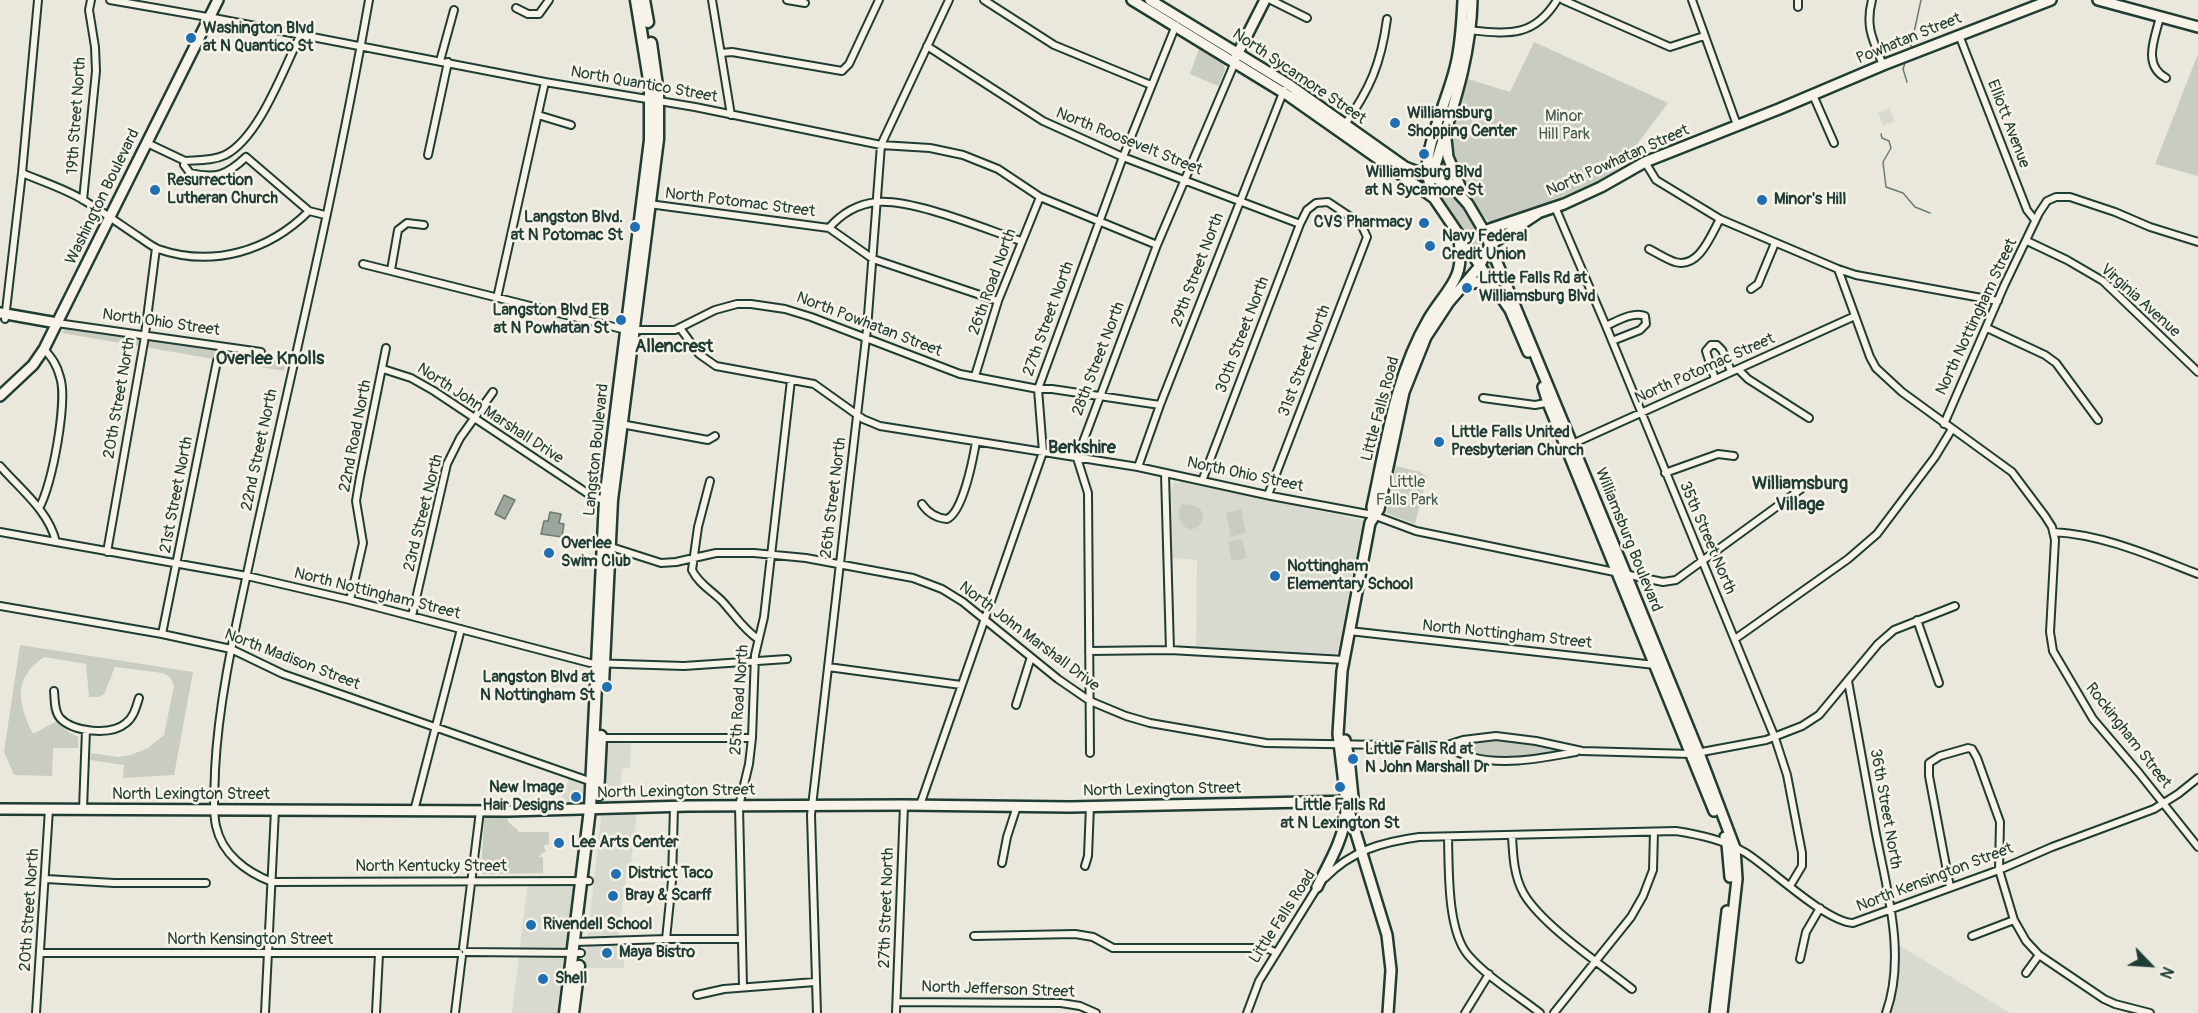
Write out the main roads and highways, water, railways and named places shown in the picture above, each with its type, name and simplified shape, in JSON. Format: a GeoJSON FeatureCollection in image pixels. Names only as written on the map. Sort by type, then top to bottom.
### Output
{"type":"FeatureCollection","features":[{"type":"Feature","properties":{"kind":"main road","name":"Langston Boulevard"},"geometry":{"type":"LineString","coordinates":[[573,1013],[594,809],[609,500],[646,204],[658,140],[655,101],[636,0]]}},
{"type":"Feature","properties":{"kind":"main road","name":"Langston Boulevard"},"geometry":{"type":"LineString","coordinates":[[644,0],[657,75],[655,101]]}},
{"type":"Feature","properties":{"kind":"main road","name":"Langston Boulevard"},"geometry":{"type":"LineString","coordinates":[[609,500],[621,424],[630,330]]}},
{"type":"Feature","properties":{"kind":"main road","name":"Langston Boulevard"},"geometry":{"type":"LineString","coordinates":[[565,1013],[578,947]]}},
{"type":"Feature","properties":{"kind":"waterway"},"geometry":{"type":"LineString","coordinates":[[1911,46],[1921,0]]}},
{"type":"Feature","properties":{"kind":"waterway"},"geometry":{"type":"LineString","coordinates":[[1905,63],[1903,69],[1907,82]]}},
{"type":"Feature","properties":{"kind":"waterway"},"geometry":{"type":"LineString","coordinates":[[1881,134],[1882,138],[1889,141],[1891,148],[1883,162],[1886,187],[1903,193],[1915,207],[1930,213]]}},
{"type":"Feature","properties":{"kind":"place","name":"Washington Blvd at N Quantico St"},"geometry":{"type":"Point","coordinates":[191,38]}},
{"type":"Feature","properties":{"kind":"place","name":"Williamsburg Shopping Center"},"geometry":{"type":"Point","coordinates":[1395,123]}},
{"type":"Feature","properties":{"kind":"place","name":"Williamsburg Blvd at N Sycamore St"},"geometry":{"type":"Point","coordinates":[1424,154]}},
{"type":"Feature","properties":{"kind":"place","name":"Resurrection Lutheran Church"},"geometry":{"type":"Point","coordinates":[155,190]}},
{"type":"Feature","properties":{"kind":"place","name":"Minor's Hill"},"geometry":{"type":"Point","coordinates":[1762,200]}},
{"type":"Feature","properties":{"kind":"place","name":"CVS Pharmacy"},"geometry":{"type":"Point","coordinates":[1424,223]}},
{"type":"Feature","properties":{"kind":"place","name":"Langston Blvd. at N Potomac St"},"geometry":{"type":"Point","coordinates":[635,227]}},
{"type":"Feature","properties":{"kind":"place","name":"Navy Federal Credit Union"},"geometry":{"type":"Point","coordinates":[1430,246]}},
{"type":"Feature","properties":{"kind":"place","name":"Little Falls Rd at Williamsburg Blvd"},"geometry":{"type":"Point","coordinates":[1467,288]}},
{"type":"Feature","properties":{"kind":"place","name":"Langston Blvd EB at N Powhatan St"},"geometry":{"type":"Point","coordinates":[621,320]}},
{"type":"Feature","properties":{"kind":"place","name":"Little Falls United Presbyterian Church"},"geometry":{"type":"Point","coordinates":[1439,442]}},
{"type":"Feature","properties":{"kind":"place","name":"Overlee Swim Club"},"geometry":{"type":"Point","coordinates":[549,553]}},
{"type":"Feature","properties":{"kind":"place","name":"Nottingham Elementary School"},"geometry":{"type":"Point","coordinates":[1275,576]}},
{"type":"Feature","properties":{"kind":"place","name":"Langston Blvd at N Nottingham St"},"geometry":{"type":"Point","coordinates":[607,687]}},
{"type":"Feature","properties":{"kind":"place","name":"Little Falls Rd at N John Marshall Dr"},"geometry":{"type":"Point","coordinates":[1353,759]}},
{"type":"Feature","properties":{"kind":"place","name":"Little Falls Rd at N Lexington St"},"geometry":{"type":"Point","coordinates":[1340,787]}},
{"type":"Feature","properties":{"kind":"place","name":"New Image Hair Designs"},"geometry":{"type":"Point","coordinates":[576,797]}},
{"type":"Feature","properties":{"kind":"place","name":"Lee Arts Center"},"geometry":{"type":"Point","coordinates":[559,843]}},
{"type":"Feature","properties":{"kind":"place","name":"District Taco"},"geometry":{"type":"Point","coordinates":[616,874]}},
{"type":"Feature","properties":{"kind":"place","name":"Bray & Scarff"},"geometry":{"type":"Point","coordinates":[613,896]}},
{"type":"Feature","properties":{"kind":"place","name":"Rivendell School"},"geometry":{"type":"Point","coordinates":[531,925]}},
{"type":"Feature","properties":{"kind":"place","name":"Maya Bistro"},"geometry":{"type":"Point","coordinates":[607,953]}},
{"type":"Feature","properties":{"kind":"place","name":"Shell"},"geometry":{"type":"Point","coordinates":[543,979]}},
{"type":"Feature","properties":{"kind":"district","name":"Allencrest"},"geometry":{"type":"Point","coordinates":[674,347]}},
{"type":"Feature","properties":{"kind":"district","name":"Overlee Knolls"},"geometry":{"type":"Point","coordinates":[270,359]}},
{"type":"Feature","properties":{"kind":"district","name":"Berkshire"},"geometry":{"type":"Point","coordinates":[1082,448]}},
{"type":"Feature","properties":{"kind":"district","name":"Williamsburg Village"},"geometry":{"type":"Point","coordinates":[1800,494]}},
{"type":"Feature","properties":{"kind":"park label","name":"Minor Hill Park"},"geometry":{"type":"Point","coordinates":[1564,126]}},
{"type":"Feature","properties":{"kind":"park label","name":"Little Falls Park"},"geometry":{"type":"Point","coordinates":[1407,492]}}]}
